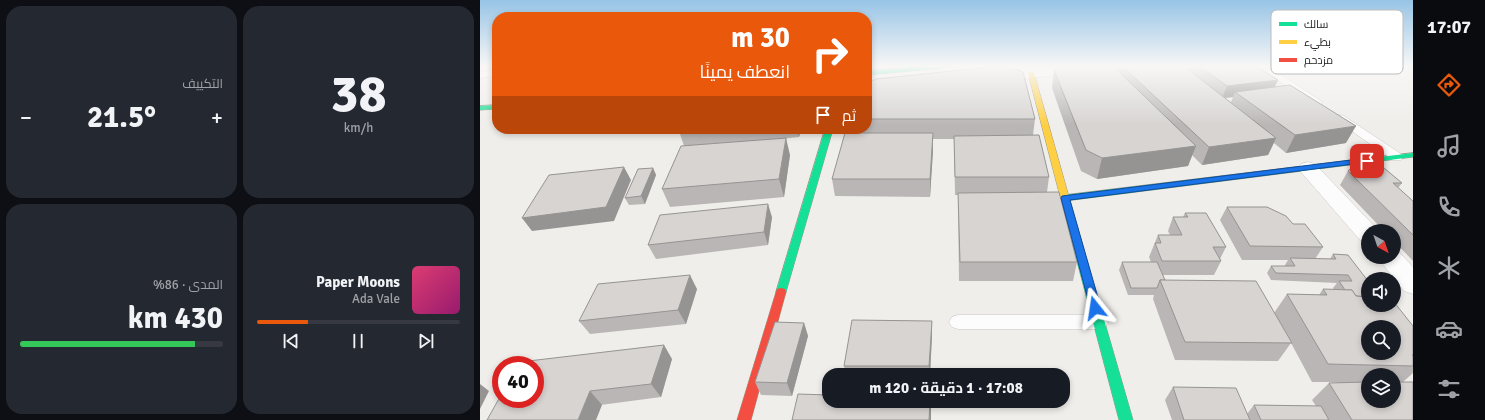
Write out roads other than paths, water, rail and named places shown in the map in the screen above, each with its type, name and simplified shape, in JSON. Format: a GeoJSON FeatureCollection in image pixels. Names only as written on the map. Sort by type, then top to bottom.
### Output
{"type":"FeatureCollection","features":[{"type":"Feature","properties":{"kind":"street"},"geometry":{"type":"LineString","coordinates":[[1034,86],[1126,420]]}},
{"type":"Feature","properties":{"kind":"street"},"geometry":{"type":"LineString","coordinates":[[480,108],[492,107]]}},
{"type":"Feature","properties":{"kind":"street"},"geometry":{"type":"LineString","coordinates":[[744,420],[828,134]]}},
{"type":"Feature","properties":{"kind":"street"},"geometry":{"type":"LineString","coordinates":[[1065,198],[1413,155]]}},
{"type":"Feature","properties":{"kind":"street"},"geometry":{"type":"LineString","coordinates":[[1308,168],[1361,226]]}},
{"type":"Feature","properties":{"kind":"street"},"geometry":{"type":"LineString","coordinates":[[1395,264],[1413,284]]}},
{"type":"Feature","properties":{"kind":"lane"},"geometry":{"type":"LineString","coordinates":[[1292,86],[1397,157]]}},
{"type":"Feature","properties":{"kind":"lane"},"geometry":{"type":"LineString","coordinates":[[958,322],[1099,322]]}}]}
